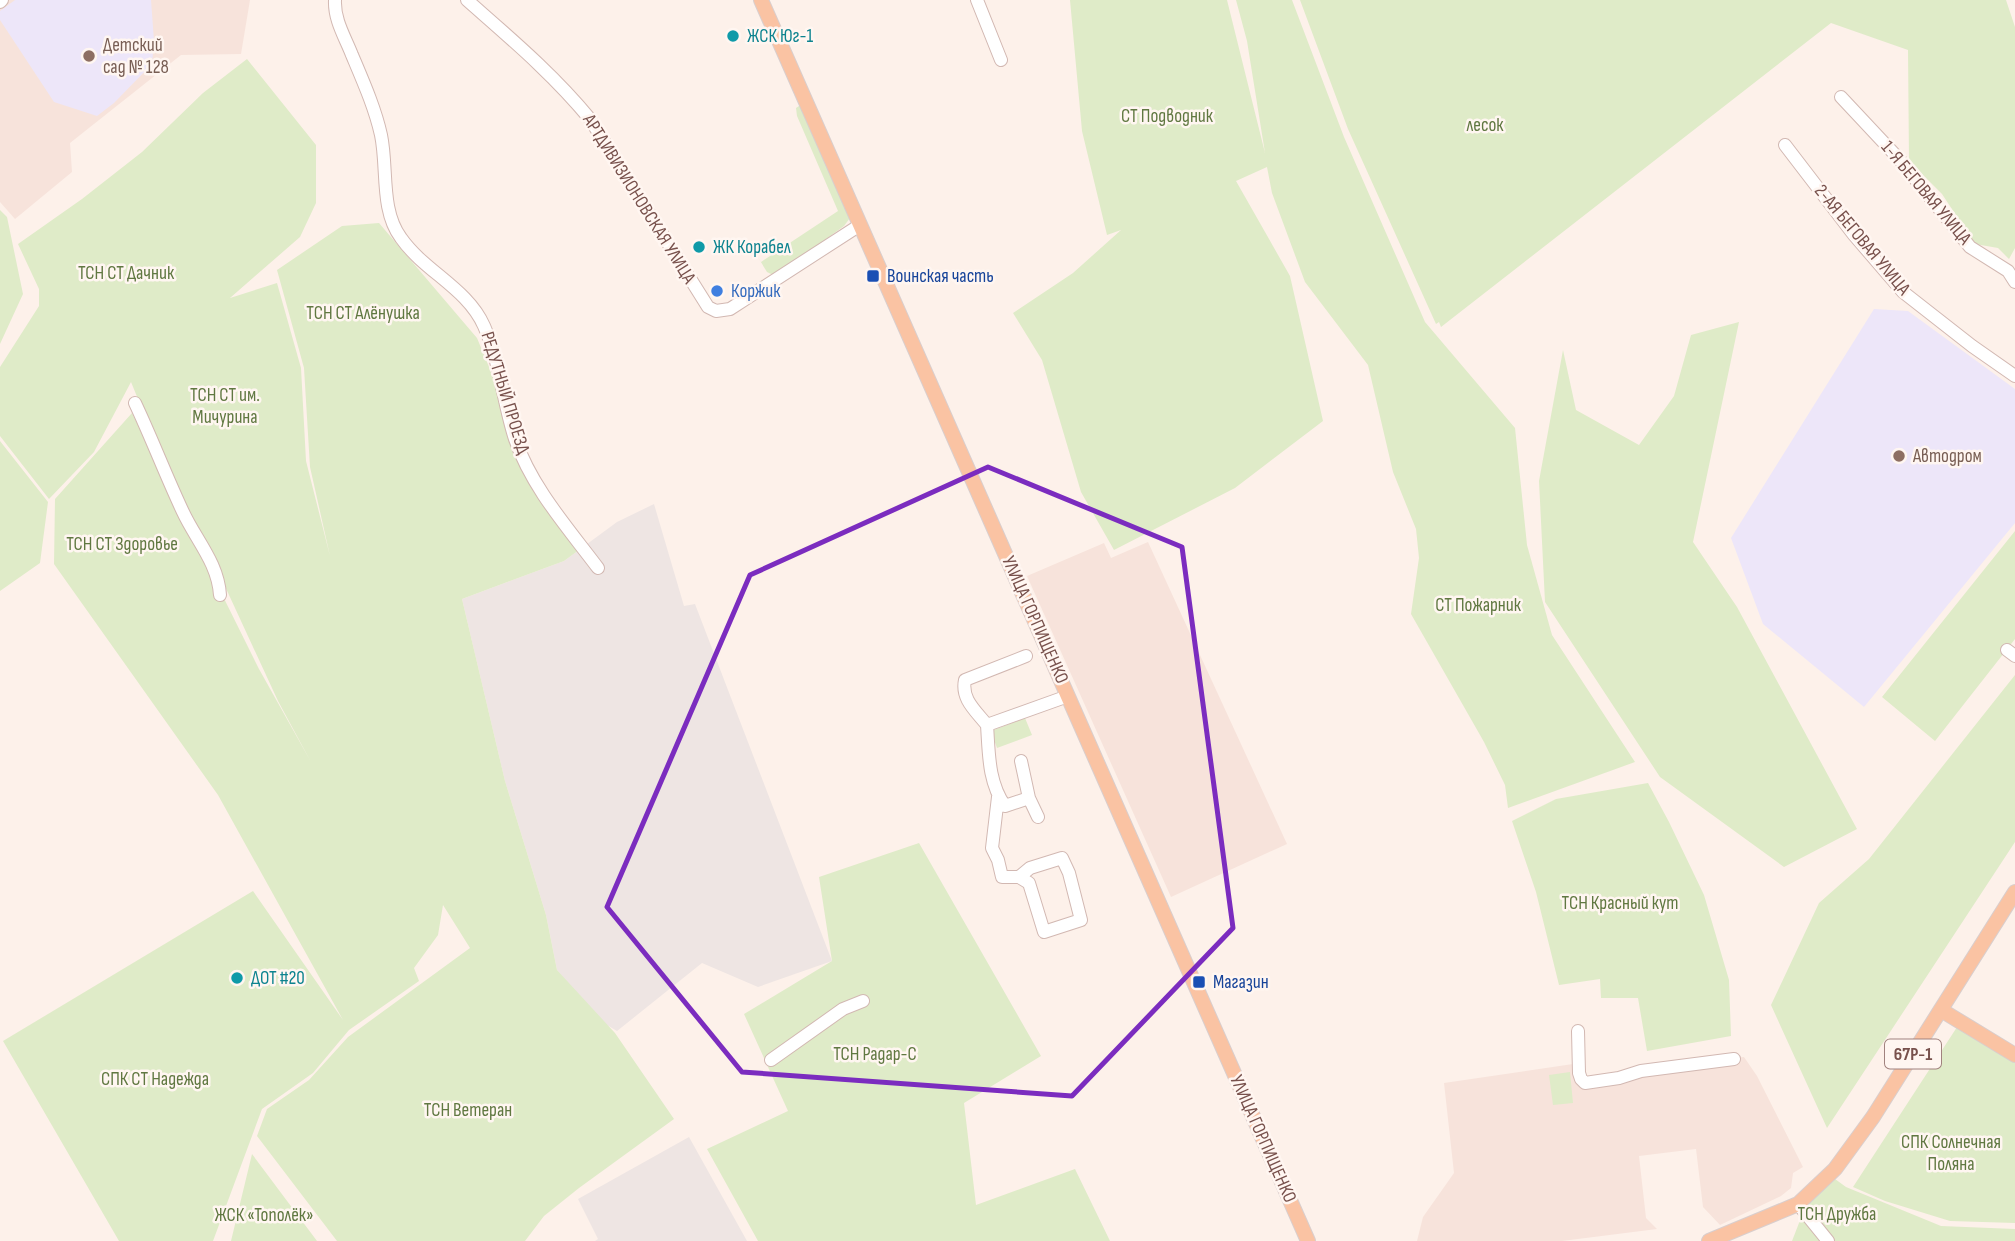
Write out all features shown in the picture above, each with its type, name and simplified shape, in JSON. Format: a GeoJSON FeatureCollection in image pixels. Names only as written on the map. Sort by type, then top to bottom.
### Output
{"type":"FeatureCollection","features":[{"type":"Feature","properties":{"kind":"main road","name":"УЛИЦА ГОРПИЩЕНКО"},"geometry":{"type":"LineString","coordinates":[[761,0],[1308,1241]]}},
{"type":"Feature","properties":{"kind":"main road","name":"67Р-1"},"geometry":{"type":"LineString","coordinates":[[1709,1241],[1798,1205],[1835,1169],[1873,1117],[2015,892]]}},
{"type":"Feature","properties":{"kind":"main road"},"geometry":{"type":"LineString","coordinates":[[1941,1010],[2015,1055]]}},
{"type":"Feature","properties":{"kind":"street","name":"РЕДУТНЫЙ ПРОЕЗД"},"geometry":{"type":"LineString","coordinates":[[335,0],[335,14],[381,134],[391,218],[400,238],[472,304],[484,327],[498,368],[516,440],[541,492],[598,568]]}},
{"type":"Feature","properties":{"kind":"street","name":"АРТДИВИЗИОНОВСКАЯ УЛИЦА"},"geometry":{"type":"LineString","coordinates":[[467,0],[522,47],[567,91],[590,119],[708,307],[716,311],[730,309],[860,225]]}},
{"type":"Feature","properties":{"kind":"street"},"geometry":{"type":"LineString","coordinates":[[977,0],[1001,60]]}},
{"type":"Feature","properties":{"kind":"street","name":"1-Я БЕГОВАЯ УЛИЦА"},"geometry":{"type":"LineString","coordinates":[[1841,97],[1900,160],[1970,247],[2008,271],[2015,282]]}},
{"type":"Feature","properties":{"kind":"street","name":"2-АЯ БЕГОВАЯ УЛИЦА"},"geometry":{"type":"LineString","coordinates":[[1785,145],[1854,235],[1903,292],[2015,376]]}},
{"type":"Feature","properties":{"kind":"street"},"geometry":{"type":"LineString","coordinates":[[135,403],[182,510],[202,543],[219,582],[220,595]]}},
{"type":"Feature","properties":{"kind":"street"},"geometry":{"type":"LineString","coordinates":[[1026,656],[965,680],[962,690],[966,700],[986,725],[990,773],[998,797],[1005,806],[1029,798]]}},
{"type":"Feature","properties":{"kind":"street"},"geometry":{"type":"LineString","coordinates":[[986,725],[1068,696]]}},
{"type":"Feature","properties":{"kind":"street"},"geometry":{"type":"LineString","coordinates":[[1021,761],[1029,798],[1038,817]]}},
{"type":"Feature","properties":{"kind":"street"},"geometry":{"type":"LineString","coordinates":[[998,797],[992,849],[1002,877],[1019,877],[1029,883],[1044,932],[1081,919],[1069,873],[1062,858],[1030,868],[1019,877]]}},
{"type":"Feature","properties":{"kind":"street"},"geometry":{"type":"LineString","coordinates":[[771,1060],[843,1009],[863,1001]]}},
{"type":"Feature","properties":{"kind":"street"},"geometry":{"type":"LineString","coordinates":[[1578,1031],[1579,1073],[1585,1083],[1619,1078],[1641,1071],[1734,1059]]}},
{"type":"Feature","properties":{"kind":"street"},"geometry":{"type":"LineString","coordinates":[[1798,1205],[1828,1241]]}},
{"type":"Feature","properties":{"kind":"highlighted area"},"geometry":{"type":"Polygon","coordinates":[[[988,467],[1182,547],[1233,928],[1072,1096],[742,1072],[607,907],[750,575],[988,467]]]}},
{"type":"Feature","properties":{"kind":"shaded area"},"geometry":{"type":"Polygon","coordinates":[[[0,0],[250,0],[241,54],[181,55],[70,143],[72,172],[15,219],[0,202],[0,0]]]}},
{"type":"Feature","properties":{"kind":"shaded area","name":"Детский сад № 128"},"geometry":{"type":"Polygon","coordinates":[[[15,0],[151,0],[154,41],[152,64],[114,103],[97,116],[54,102],[0,20],[0,11],[15,0]]]}},
{"type":"Feature","properties":{"kind":"shaded area","name":"Автодром"},"geometry":{"type":"Polygon","coordinates":[[[1874,309],[1908,311],[2015,389],[2015,523],[1864,707],[1763,624],[1731,538],[1874,309]]]}},
{"type":"Feature","properties":{"kind":"shaded area"},"geometry":{"type":"Polygon","coordinates":[[[654,504],[684,606],[695,604],[832,961],[758,987],[702,963],[617,1031],[597,1019],[557,970],[546,915],[505,781],[462,599],[564,561],[617,522],[654,504]]]}},
{"type":"Feature","properties":{"kind":"shaded area"},"geometry":{"type":"Polygon","coordinates":[[[1148,542],[1287,844],[1171,897],[1027,576],[1104,543],[1111,558],[1148,542]]]}},
{"type":"Feature","properties":{"kind":"shaded area"},"geometry":{"type":"Polygon","coordinates":[[[1744,1057],[1757,1076],[1803,1167],[1793,1173],[1791,1188],[1781,1196],[1720,1225],[1703,1207],[1696,1149],[1639,1156],[1646,1218],[1657,1229],[1562,1241],[1417,1241],[1423,1217],[1454,1173],[1444,1083],[1573,1064],[1589,1078],[1633,1069],[1744,1057]]]}},
{"type":"Feature","properties":{"kind":"shaded area"},"geometry":{"type":"Polygon","coordinates":[[[689,1137],[747,1241],[595,1241],[598,1239],[578,1199],[689,1137]]]}},
{"type":"Feature","properties":{"kind":"green space"},"geometry":{"type":"Polygon","coordinates":[[[1070,0],[1227,0],[1265,153],[1247,41],[1236,0],[1292,0],[1344,137],[1425,322],[1515,428],[1527,545],[1552,635],[1635,762],[1508,808],[1505,785],[1484,742],[1411,614],[1419,558],[1416,529],[1393,472],[1368,365],[1305,282],[1272,193],[1267,167],[1236,181],[1290,276],[1323,421],[1235,488],[1114,550],[1081,492],[1042,360],[1013,313],[1073,273],[1121,230],[1107,235],[1082,131],[1070,0]]]}},
{"type":"Feature","properties":{"kind":"green space","name":"лесок"},"geometry":{"type":"Polygon","coordinates":[[[1300,0],[2006,0],[2015,27],[2015,248],[2009,259],[1998,248],[1975,244],[1942,194],[1909,161],[1908,50],[1831,23],[1441,327],[1439,322],[1436,324],[1348,129],[1300,0]]]}},
{"type":"Feature","properties":{"kind":"green space"},"geometry":{"type":"Polygon","coordinates":[[[247,59],[316,145],[316,203],[300,237],[230,298],[277,283],[301,368],[306,461],[330,556],[310,467],[304,368],[277,270],[342,226],[379,223],[477,338],[541,492],[579,550],[564,561],[462,599],[505,781],[546,915],[557,970],[615,1033],[674,1119],[544,1216],[525,1241],[337,1241],[257,1136],[267,1109],[309,1080],[348,1037],[470,948],[443,905],[438,935],[414,968],[419,981],[349,1030],[313,1073],[262,1109],[213,1241],[119,1241],[3,1041],[253,891],[343,1020],[218,795],[54,564],[55,499],[132,413],[259,669],[311,762],[278,701],[205,543],[166,467],[131,382],[94,452],[49,499],[0,436],[0,367],[39,306],[39,289],[18,244],[142,152],[203,93],[247,59]]]}},
{"type":"Feature","properties":{"kind":"green space"},"geometry":{"type":"Polygon","coordinates":[[[805,107],[850,218],[844,226],[775,276],[767,272],[751,246],[761,262],[838,211],[797,116],[796,108],[805,107]]]}},
{"type":"Feature","properties":{"kind":"green space"},"geometry":{"type":"Polygon","coordinates":[[[0,210],[7,217],[23,294],[0,344],[0,210]]]}},
{"type":"Feature","properties":{"kind":"green space"},"geometry":{"type":"Polygon","coordinates":[[[1739,322],[1693,542],[1737,607],[1857,829],[1784,867],[1660,777],[1545,602],[1539,481],[1563,350],[1576,410],[1639,445],[1674,396],[1691,335],[1739,322]]]}},
{"type":"Feature","properties":{"kind":"green space"},"geometry":{"type":"Polygon","coordinates":[[[0,441],[48,502],[40,563],[0,591],[0,441]]]}},
{"type":"Feature","properties":{"kind":"green space"},"geometry":{"type":"Polygon","coordinates":[[[2015,531],[2015,639],[1935,741],[1882,697],[2015,531]]]}},
{"type":"Feature","properties":{"kind":"green space"},"geometry":{"type":"Polygon","coordinates":[[[2015,675],[2015,842],[1827,1128],[1771,1005],[1819,903],[1869,859],[2015,675]]]}},
{"type":"Feature","properties":{"kind":"green space"},"geometry":{"type":"Polygon","coordinates":[[[1025,718],[1032,735],[997,748],[991,731],[1025,718]]]}},
{"type":"Feature","properties":{"kind":"green space","name":"ТСН Красный кут"},"geometry":{"type":"Polygon","coordinates":[[[1648,783],[1704,895],[1729,980],[1731,1036],[1647,1051],[1638,998],[1601,998],[1600,979],[1559,985],[1536,892],[1512,821],[1556,799],[1648,783]]]}},
{"type":"Feature","properties":{"kind":"green space","name":"ТСН Радар-С"},"geometry":{"type":"Polygon","coordinates":[[[919,843],[1041,1056],[964,1103],[976,1205],[1075,1169],[1110,1241],[758,1241],[707,1149],[788,1111],[744,1014],[832,961],[819,877],[919,843]]]}},
{"type":"Feature","properties":{"kind":"green space","name":"СПК Солнечная Поляна"},"geometry":{"type":"Polygon","coordinates":[[[1959,1024],[2015,1057],[2015,1223],[1950,1221],[1885,1201],[1853,1187],[1959,1024]]]}},
{"type":"Feature","properties":{"kind":"green space"},"geometry":{"type":"Polygon","coordinates":[[[1570,1072],[1573,1103],[1553,1105],[1549,1075],[1570,1072]]]}},
{"type":"Feature","properties":{"kind":"green space","name":"ЖСК «Тополёк»"},"geometry":{"type":"Polygon","coordinates":[[[252,1154],[317,1241],[231,1241],[252,1154]]]}},
{"type":"Feature","properties":{"kind":"green space","name":"ТСН Дружба"},"geometry":{"type":"Polygon","coordinates":[[[1835,1179],[1846,1187],[1941,1226],[2015,1229],[2015,1241],[1792,1241],[1806,1205],[1835,1179]]]}},
{"type":"Feature","properties":{"kind":"place","name":"ЖСК Юг-1"},"geometry":{"type":"Point","coordinates":[733,36]}},
{"type":"Feature","properties":{"kind":"place","name":"Детский сад № 128"},"geometry":{"type":"Point","coordinates":[89,56]}},
{"type":"Feature","properties":{"kind":"place","name":"ЖК Корабел"},"geometry":{"type":"Point","coordinates":[699,247]}},
{"type":"Feature","properties":{"kind":"place","name":"Воинская часть"},"geometry":{"type":"Point","coordinates":[873,276]}},
{"type":"Feature","properties":{"kind":"place","name":"Коржик"},"geometry":{"type":"Point","coordinates":[717,291]}},
{"type":"Feature","properties":{"kind":"place","name":"Автодром"},"geometry":{"type":"Point","coordinates":[1899,456]}},
{"type":"Feature","properties":{"kind":"place","name":"ДОТ #20"},"geometry":{"type":"Point","coordinates":[237,978]}},
{"type":"Feature","properties":{"kind":"place","name":"Магазин"},"geometry":{"type":"Point","coordinates":[1199,982]}},
{"type":"Feature","properties":{"kind":"park label","name":"СТ Подводник"},"geometry":{"type":"Point","coordinates":[1167,116]}},
{"type":"Feature","properties":{"kind":"park label","name":"ТСН СТ Дачник"},"geometry":{"type":"Point","coordinates":[126,273]}},
{"type":"Feature","properties":{"kind":"park label","name":"ТСН СТ Алёнушка"},"geometry":{"type":"Point","coordinates":[363,313]}},
{"type":"Feature","properties":{"kind":"park label","name":"ТСН СТ им. Мичурина"},"geometry":{"type":"Point","coordinates":[225,406]}},
{"type":"Feature","properties":{"kind":"park label","name":"ТСН СТ Здоровье"},"geometry":{"type":"Point","coordinates":[122,544]}},
{"type":"Feature","properties":{"kind":"park label","name":"СТ Пожарник"},"geometry":{"type":"Point","coordinates":[1478,605]}},
{"type":"Feature","properties":{"kind":"park label","name":"СПК СТ Надежда"},"geometry":{"type":"Point","coordinates":[155,1079]}},
{"type":"Feature","properties":{"kind":"park label","name":"ТСН Ветеран"},"geometry":{"type":"Point","coordinates":[468,1110]}}]}
